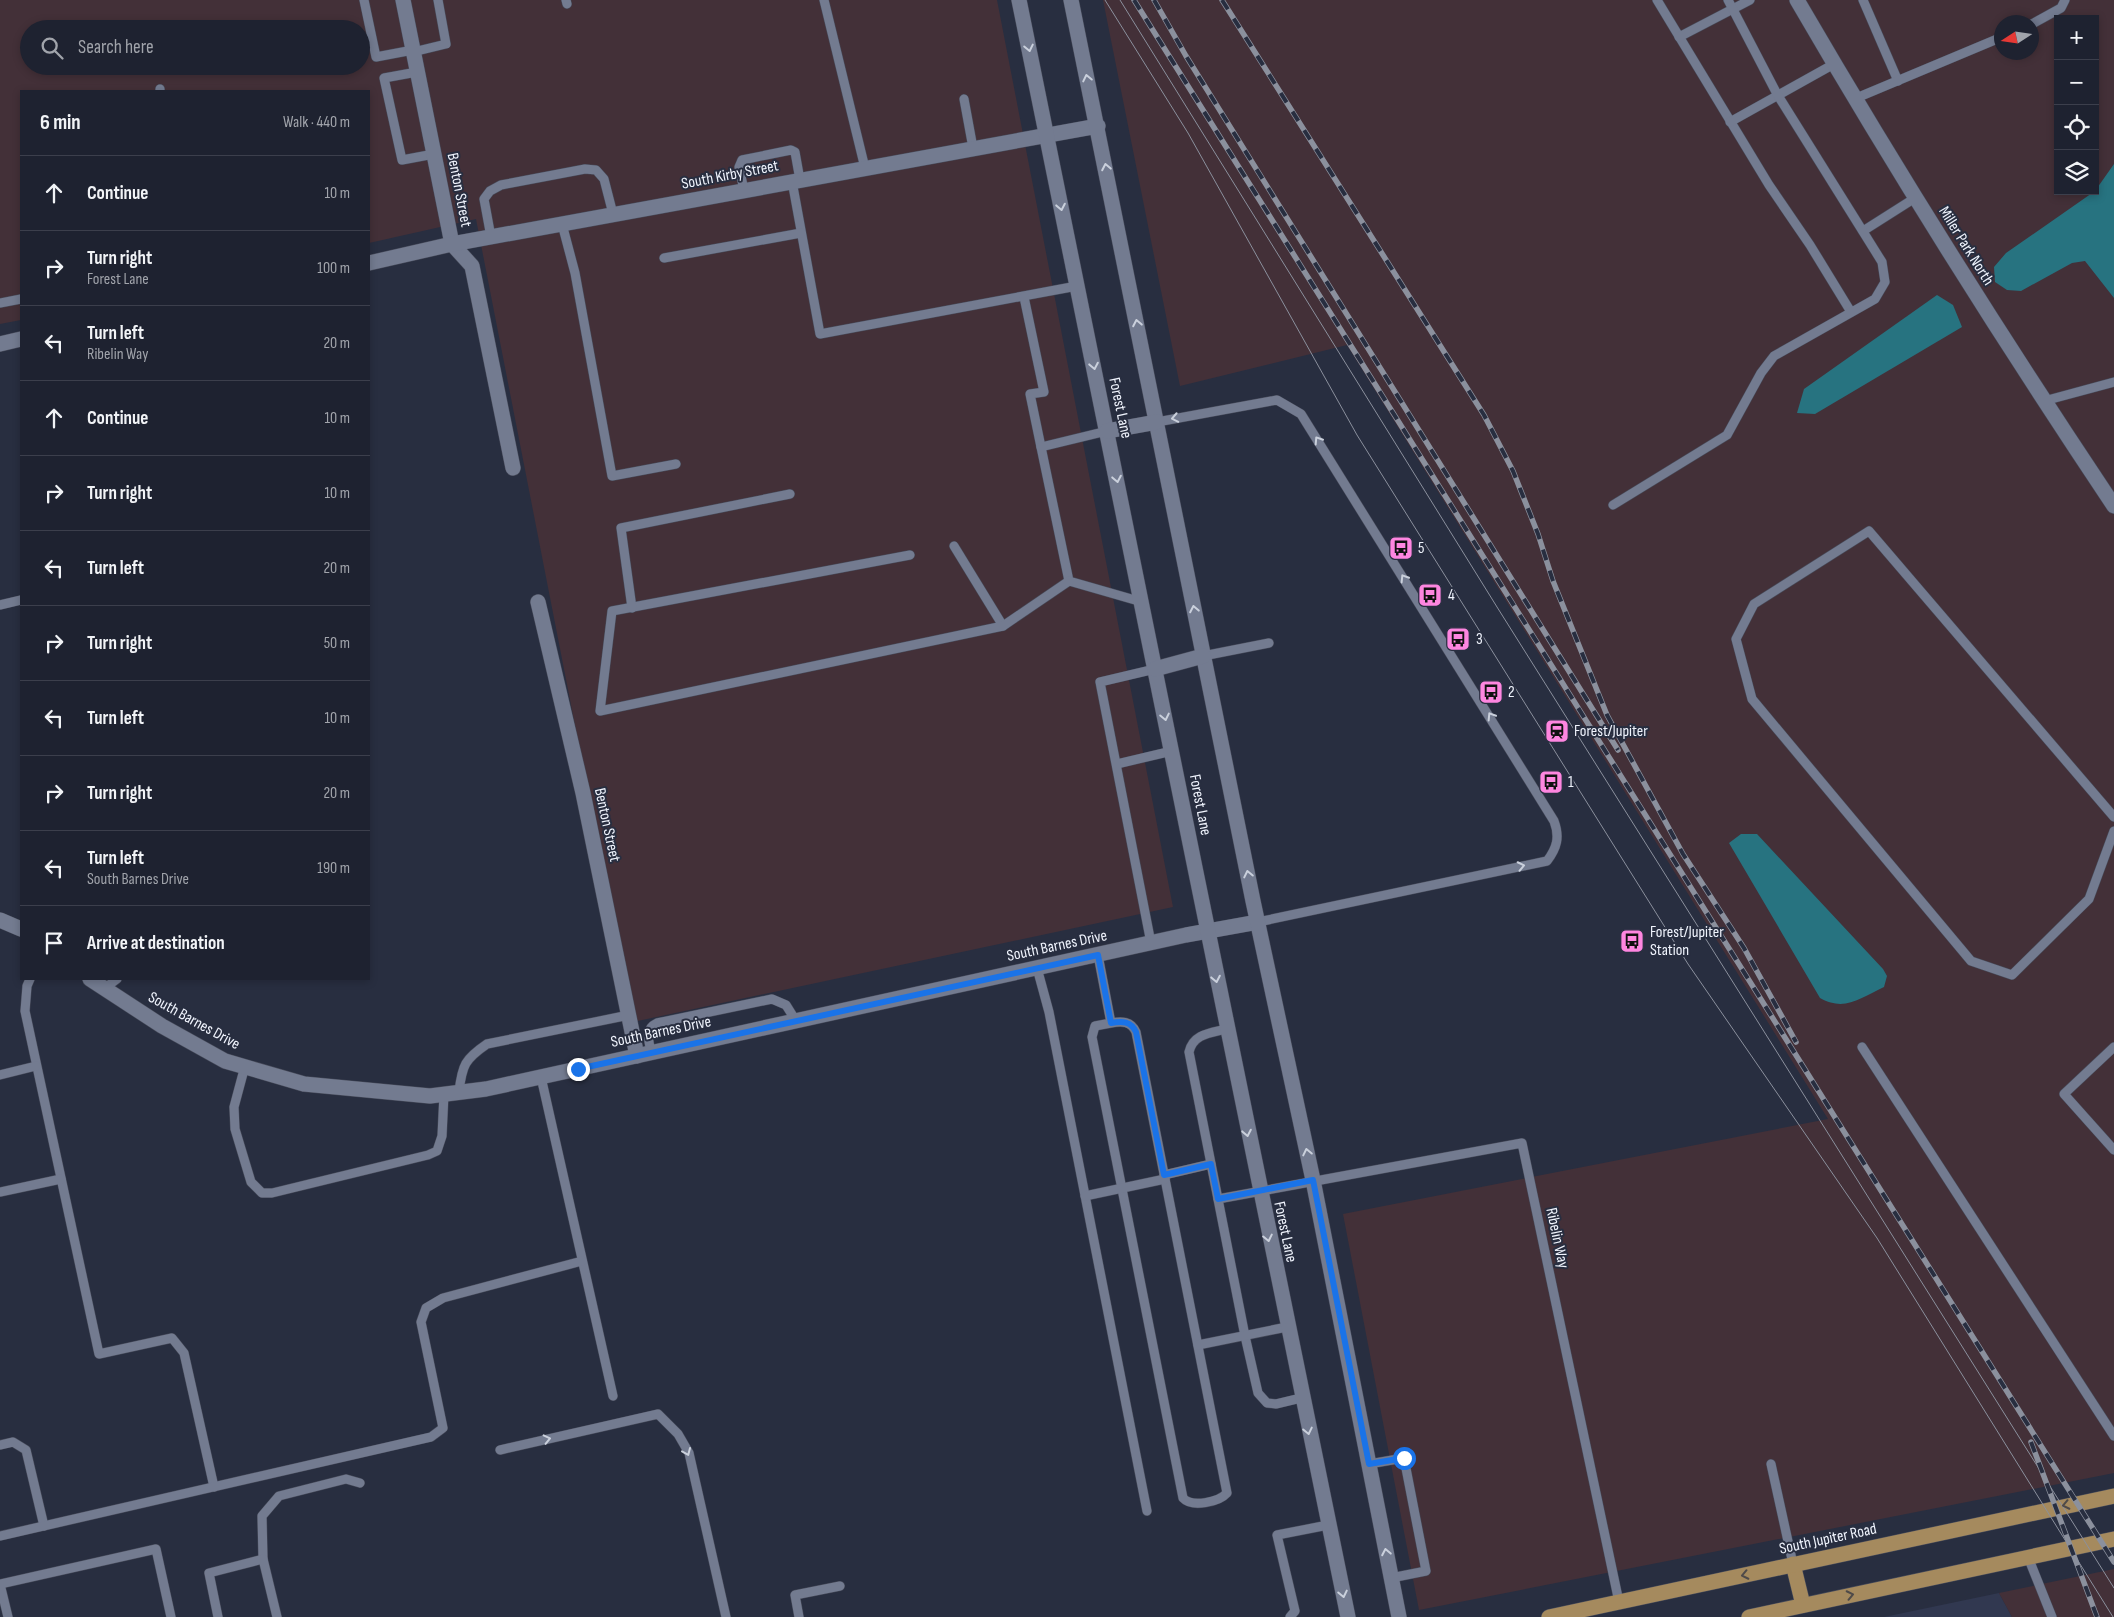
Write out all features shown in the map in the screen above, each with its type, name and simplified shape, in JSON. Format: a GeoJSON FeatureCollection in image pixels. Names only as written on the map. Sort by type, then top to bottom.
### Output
{"type":"FeatureCollection","features":[{"type":"Feature","properties":{"kind":"main road","name":"South Jupiter Road"},"geometry":{"type":"LineString","coordinates":[[1549,1617],[2114,1496]]}},
{"type":"Feature","properties":{"kind":"main road"},"geometry":{"type":"LineString","coordinates":[[1749,1617],[1804,1611],[2028,1557],[2114,1539]]}},
{"type":"Feature","properties":{"kind":"main road"},"geometry":{"type":"LineString","coordinates":[[1793,1564],[1804,1611]]}},
{"type":"Feature","properties":{"kind":"street","name":"Benton Street"},"geometry":{"type":"LineString","coordinates":[[402,0],[452,244],[472,266],[513,468]]}},
{"type":"Feature","properties":{"kind":"street","name":"Forest Lane"},"geometry":{"type":"LineString","coordinates":[[1018,0],[1142,602],[1258,1190],[1348,1617]]}},
{"type":"Feature","properties":{"kind":"street","name":"Forest Lane"},"geometry":{"type":"LineString","coordinates":[[1071,0],[1098,126],[1203,656],[1313,1180],[1399,1617]]}},
{"type":"Feature","properties":{"kind":"street","name":"Miller Park North"},"geometry":{"type":"LineString","coordinates":[[1797,0],[1854,99],[1915,198],[2044,401],[2114,506]]}},
{"type":"Feature","properties":{"kind":"street","name":"South Kirby Street"},"geometry":{"type":"LineString","coordinates":[[370,263],[452,244],[1098,126]]}},
{"type":"Feature","properties":{"kind":"street"},"geometry":{"type":"LineString","coordinates":[[0,344],[20,339]]}},
{"type":"Feature","properties":{"kind":"street"},"geometry":{"type":"LineString","coordinates":[[1107,432],[1157,422]]}},
{"type":"Feature","properties":{"kind":"street","name":"Benton Street"},"geometry":{"type":"LineString","coordinates":[[538,602],[583,793],[629,1015],[644,1054]]}},
{"type":"Feature","properties":{"kind":"street"},"geometry":{"type":"LineString","coordinates":[[1155,669],[1203,656]]}},
{"type":"Feature","properties":{"kind":"street"},"geometry":{"type":"LineString","coordinates":[[0,920],[20,929]]}},
{"type":"Feature","properties":{"kind":"street","name":"South Barnes Drive"},"geometry":{"type":"LineString","coordinates":[[94,980],[111,984],[162,1026],[225,1061],[304,1084],[430,1096],[542,1077],[1206,931],[1258,922]]}},
{"type":"Feature","properties":{"kind":"lane"},"geometry":{"type":"LineString","coordinates":[[364,0],[368,20]]}},
{"type":"Feature","properties":{"kind":"lane"},"geometry":{"type":"LineString","coordinates":[[370,28],[376,57],[446,44],[438,0]]}},
{"type":"Feature","properties":{"kind":"lane"},"geometry":{"type":"LineString","coordinates":[[824,0],[864,168]]}},
{"type":"Feature","properties":{"kind":"lane"},"geometry":{"type":"LineString","coordinates":[[1657,0],[1730,122],[1851,312]]}},
{"type":"Feature","properties":{"kind":"lane"},"geometry":{"type":"LineString","coordinates":[[1679,38],[1730,4],[1750,0]]}},
{"type":"Feature","properties":{"kind":"lane"},"geometry":{"type":"LineString","coordinates":[[1863,0],[1898,81]]}},
{"type":"Feature","properties":{"kind":"lane"},"geometry":{"type":"LineString","coordinates":[[2039,20],[2061,8],[2065,0]]}},
{"type":"Feature","properties":{"kind":"lane"},"geometry":{"type":"LineString","coordinates":[[1613,505],[1727,435],[1761,373],[1774,356],[1874,299],[1885,282],[1882,262],[1777,94],[1730,4]]}},
{"type":"Feature","properties":{"kind":"lane"},"geometry":{"type":"LineString","coordinates":[[1854,99],[1994,40]]}},
{"type":"Feature","properties":{"kind":"lane"},"geometry":{"type":"LineString","coordinates":[[1730,122],[1777,94],[1834,64]]}},
{"type":"Feature","properties":{"kind":"lane"},"geometry":{"type":"LineString","coordinates":[[417,72],[384,78],[402,160],[434,154]]}},
{"type":"Feature","properties":{"kind":"lane"},"geometry":{"type":"LineString","coordinates":[[964,99],[973,148]]}},
{"type":"Feature","properties":{"kind":"lane"},"geometry":{"type":"LineString","coordinates":[[744,190],[739,167],[742,160],[791,150],[795,152],[801,233],[820,334],[1077,286]]}},
{"type":"Feature","properties":{"kind":"lane"},"geometry":{"type":"LineString","coordinates":[[491,237],[484,199],[490,191],[501,185],[566,173],[596,170],[604,179],[613,214]]}},
{"type":"Feature","properties":{"kind":"lane"},"geometry":{"type":"LineString","coordinates":[[1863,231],[1915,198]]}},
{"type":"Feature","properties":{"kind":"lane"},"geometry":{"type":"LineString","coordinates":[[562,224],[576,273],[612,476],[676,464]]}},
{"type":"Feature","properties":{"kind":"lane"},"geometry":{"type":"LineString","coordinates":[[664,258],[801,233]]}},
{"type":"Feature","properties":{"kind":"lane"},"geometry":{"type":"LineString","coordinates":[[1024,297],[1044,392],[1030,394],[1069,581]]}},
{"type":"Feature","properties":{"kind":"lane"},"geometry":{"type":"LineString","coordinates":[[0,303],[20,299]]}},
{"type":"Feature","properties":{"kind":"lane"},"geometry":{"type":"LineString","coordinates":[[2044,401],[2114,382]]}},
{"type":"Feature","properties":{"kind":"lane"},"geometry":{"type":"LineString","coordinates":[[1157,422],[1277,400],[1301,414],[1554,821],[1558,832],[1557,842],[1547,861],[1258,922]]}},
{"type":"Feature","properties":{"kind":"lane"},"geometry":{"type":"LineString","coordinates":[[1041,447],[1107,432]]}},
{"type":"Feature","properties":{"kind":"lane"},"geometry":{"type":"LineString","coordinates":[[632,608],[621,528],[790,494]]}},
{"type":"Feature","properties":{"kind":"lane"},"geometry":{"type":"LineString","coordinates":[[2114,817],[1869,531],[1754,604],[1736,639],[1752,699],[1971,961],[2012,975],[2089,899],[2114,831]]}},
{"type":"Feature","properties":{"kind":"lane"},"geometry":{"type":"LineString","coordinates":[[954,546],[1003,626]]}},
{"type":"Feature","properties":{"kind":"lane"},"geometry":{"type":"LineString","coordinates":[[910,555],[612,611],[600,711],[1003,626],[1069,581]]}},
{"type":"Feature","properties":{"kind":"lane"},"geometry":{"type":"LineString","coordinates":[[1069,581],[1142,602]]}},
{"type":"Feature","properties":{"kind":"lane"},"geometry":{"type":"LineString","coordinates":[[0,605],[20,600]]}},
{"type":"Feature","properties":{"kind":"lane"},"geometry":{"type":"LineString","coordinates":[[1203,656],[1269,643]]}},
{"type":"Feature","properties":{"kind":"lane"},"geometry":{"type":"LineString","coordinates":[[1151,943],[1100,682],[1155,669]]}},
{"type":"Feature","properties":{"kind":"lane"},"geometry":{"type":"LineString","coordinates":[[1117,764],[1172,751]]}},
{"type":"Feature","properties":{"kind":"lane"},"geometry":{"type":"LineString","coordinates":[[1098,955],[1111,1023]]}},
{"type":"Feature","properties":{"kind":"lane"},"geometry":{"type":"LineString","coordinates":[[1037,968],[1049,1012],[1147,1512]]}},
{"type":"Feature","properties":{"kind":"lane"},"geometry":{"type":"LineString","coordinates":[[29,980],[26,986],[25,1011],[98,1354],[172,1338],[184,1353],[214,1487]]}},
{"type":"Feature","properties":{"kind":"lane"},"geometry":{"type":"LineString","coordinates":[[644,1054],[648,1034],[652,1025],[657,1023],[772,1000],[786,1005],[796,1021]]}},
{"type":"Feature","properties":{"kind":"lane"},"geometry":{"type":"LineString","coordinates":[[245,1066],[234,1107],[235,1129],[251,1182],[262,1193],[272,1193],[428,1155],[437,1151],[452,1093],[461,1069],[471,1055],[488,1044],[629,1015]]}},
{"type":"Feature","properties":{"kind":"lane"},"geometry":{"type":"LineString","coordinates":[[1111,1023],[1129,1023],[1134,1026],[1165,1177],[1227,1493],[1223,1498],[1190,1504],[1183,1498],[1092,1037],[1095,1026],[1111,1023]]}},
{"type":"Feature","properties":{"kind":"lane"},"geometry":{"type":"LineString","coordinates":[[1226,1029],[1200,1036],[1190,1047],[1189,1052],[1245,1336],[1258,1393],[1267,1403],[1276,1404],[1301,1398]]}},
{"type":"Feature","properties":{"kind":"lane"},"geometry":{"type":"LineString","coordinates":[[1862,1047],[2114,1436]]}},
{"type":"Feature","properties":{"kind":"lane"},"geometry":{"type":"LineString","coordinates":[[2114,1047],[2064,1094],[2114,1150]]}},
{"type":"Feature","properties":{"kind":"lane"},"geometry":{"type":"LineString","coordinates":[[0,1075],[36,1066]]}},
{"type":"Feature","properties":{"kind":"lane"},"geometry":{"type":"LineString","coordinates":[[542,1077],[613,1396]]}},
{"type":"Feature","properties":{"kind":"lane","name":"Ribelin Way"},"geometry":{"type":"LineString","coordinates":[[1218,1199],[1258,1190],[1522,1143],[1619,1602]]}},
{"type":"Feature","properties":{"kind":"lane"},"geometry":{"type":"LineString","coordinates":[[1085,1196],[1211,1164]]}},
{"type":"Feature","properties":{"kind":"lane"},"geometry":{"type":"LineString","coordinates":[[0,1192],[61,1179]]}},
{"type":"Feature","properties":{"kind":"lane"},"geometry":{"type":"LineString","coordinates":[[0,1536],[431,1437],[443,1428],[421,1322],[426,1308],[443,1298],[582,1261]]}},
{"type":"Feature","properties":{"kind":"lane"},"geometry":{"type":"LineString","coordinates":[[1198,1344],[1287,1328]]}},
{"type":"Feature","properties":{"kind":"lane"},"geometry":{"type":"LineString","coordinates":[[500,1450],[658,1414],[678,1434],[689,1453],[726,1617]]}},
{"type":"Feature","properties":{"kind":"lane"},"geometry":{"type":"LineString","coordinates":[[0,1445],[13,1442],[26,1450],[44,1526]]}},
{"type":"Feature","properties":{"kind":"lane"},"geometry":{"type":"LineString","coordinates":[[1369,1464],[1404,1458],[1408,1477],[1426,1571],[1391,1578]]}},
{"type":"Feature","properties":{"kind":"lane"},"geometry":{"type":"LineString","coordinates":[[1771,1464],[1793,1564]]}},
{"type":"Feature","properties":{"kind":"lane"},"geometry":{"type":"LineString","coordinates":[[278,1617],[263,1559],[262,1516],[278,1496],[346,1479],[360,1483]]}},
{"type":"Feature","properties":{"kind":"lane"},"geometry":{"type":"LineString","coordinates":[[1290,1617],[1294,1611],[1277,1535],[1328,1525]]}},
{"type":"Feature","properties":{"kind":"lane"},"geometry":{"type":"LineString","coordinates":[[8,1617],[0,1584],[156,1549],[171,1617]]}},
{"type":"Feature","properties":{"kind":"lane"},"geometry":{"type":"LineString","coordinates":[[2028,1557],[2052,1617]]}},
{"type":"Feature","properties":{"kind":"lane"},"geometry":{"type":"LineString","coordinates":[[218,1617],[209,1573],[263,1559]]}},
{"type":"Feature","properties":{"kind":"lane"},"geometry":{"type":"LineString","coordinates":[[799,1617],[794,1595],[840,1586]]}},
{"type":"Feature","properties":{"kind":"shaded area"},"geometry":{"type":"Polygon","coordinates":[[[0,0],[997,0],[1173,907],[633,1022],[476,219],[370,243],[370,90],[20,90],[20,320],[0,324],[0,0]]]}},
{"type":"Feature","properties":{"kind":"shaded area"},"geometry":{"type":"Polygon","coordinates":[[[1103,0],[2114,0],[2114,1473],[1419,1610],[1343,1214],[1828,1119],[1347,345],[1180,386],[1103,0]]]}},
{"type":"Feature","properties":{"kind":"shaded area"},"geometry":{"type":"Polygon","coordinates":[[[2114,164],[2114,298],[2085,261],[2072,263],[2021,291],[2007,290],[1995,282],[1994,267],[2006,253],[2089,195],[2099,195],[2099,185],[2114,164]]]}},
{"type":"Feature","properties":{"kind":"shaded area"},"geometry":{"type":"Polygon","coordinates":[[[1937,295],[1953,305],[1962,327],[1815,414],[1797,413],[1804,389],[1937,295]]]}},
{"type":"Feature","properties":{"kind":"shaded area"},"geometry":{"type":"Polygon","coordinates":[[[1741,834],[1757,834],[1883,969],[1887,976],[1884,987],[1845,1004],[1837,1004],[1820,998],[1729,843],[1741,834]]]}},
{"type":"Feature","properties":{"kind":"shaded area"},"geometry":{"type":"Polygon","coordinates":[[[2114,1569],[2114,1617],[2012,1617],[1999,1593],[2114,1569]]]}},
{"type":"Feature","properties":{"kind":"shaded area"},"geometry":{"type":"Polygon","coordinates":[[[1999,1593],[2012,1617],[1884,1617],[1999,1593]]]}},
{"type":"Feature","properties":{"kind":"tram line"},"geometry":{"type":"LineString","coordinates":[[1105,0],[1188,133],[1357,435],[1688,964],[1877,1238],[2113,1617]]}},
{"type":"Feature","properties":{"kind":"tram line"},"geometry":{"type":"LineString","coordinates":[[1120,0],[1497,607],[2114,1588]]}},
{"type":"Feature","properties":{"kind":"railway"},"geometry":{"type":"LineString","coordinates":[[1134,0],[2114,1562]]}},
{"type":"Feature","properties":{"kind":"railway"},"geometry":{"type":"LineString","coordinates":[[1154,0],[1186,56],[1618,750]]}},
{"type":"Feature","properties":{"kind":"railway"},"geometry":{"type":"LineString","coordinates":[[1222,0],[1484,415],[1513,471],[1538,534],[1553,581],[1607,715],[1683,854],[1744,948],[1796,1042]]}},
{"type":"Feature","properties":{"kind":"railway"},"geometry":{"type":"LineString","coordinates":[[2031,1442],[2097,1617]]}},
{"type":"Feature","properties":{"kind":"place","name":"5"},"geometry":{"type":"Point","coordinates":[1401,548]}},
{"type":"Feature","properties":{"kind":"place","name":"4"},"geometry":{"type":"Point","coordinates":[1430,595]}},
{"type":"Feature","properties":{"kind":"place","name":"3"},"geometry":{"type":"Point","coordinates":[1458,639]}},
{"type":"Feature","properties":{"kind":"place","name":"2"},"geometry":{"type":"Point","coordinates":[1491,692]}},
{"type":"Feature","properties":{"kind":"place","name":"Forest/Jupiter"},"geometry":{"type":"Point","coordinates":[1557,731]}},
{"type":"Feature","properties":{"kind":"place","name":"1"},"geometry":{"type":"Point","coordinates":[1551,782]}},
{"type":"Feature","properties":{"kind":"place","name":"Forest/Jupiter Station"},"geometry":{"type":"Point","coordinates":[1632,941]}},
{"type":"Feature","properties":{"kind":"route"},"geometry":{"type":"LineString","coordinates":[[578,1069],[1098,955],[1111,1023],[1129,1023],[1134,1026],[1136,1032],[1164,1175],[1211,1164],[1218,1199],[1313,1180],[1369,1464],[1404,1458]]}}]}
